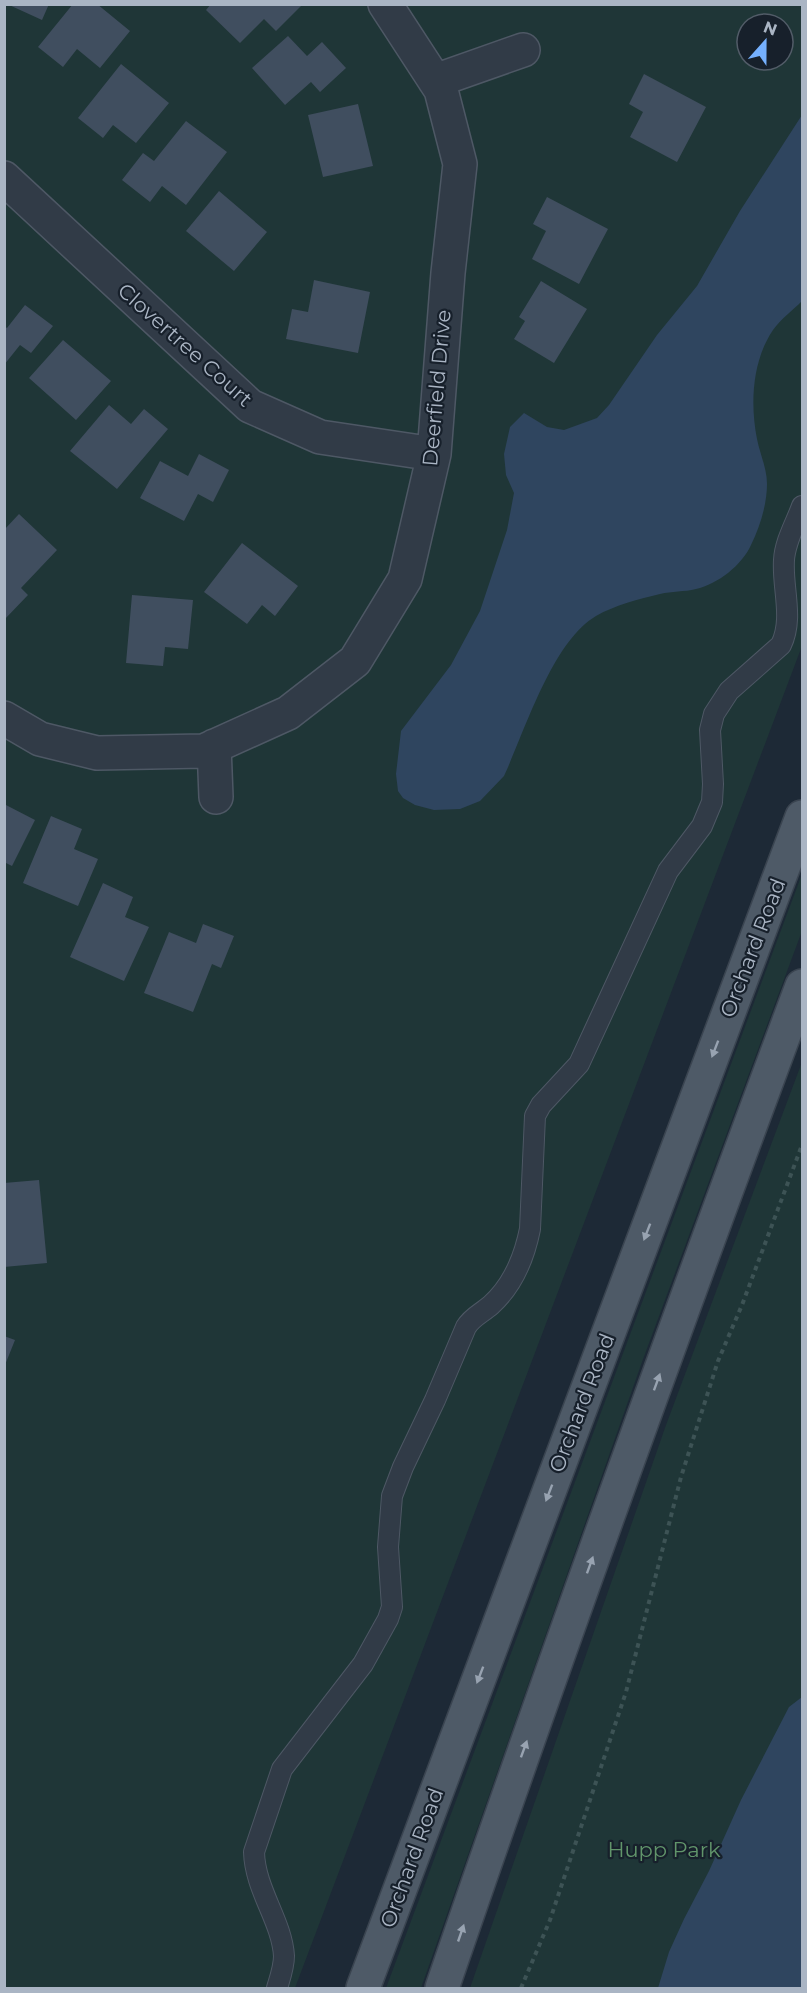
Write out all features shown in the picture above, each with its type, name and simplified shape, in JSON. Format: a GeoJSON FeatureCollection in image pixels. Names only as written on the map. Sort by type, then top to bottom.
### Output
{"type":"FeatureCollection","features":[{"type":"Feature","properties":{"kind":"main road","name":"Orchard Road"},"geometry":{"type":"LineString","coordinates":[[363,1989],[802,817]]}},
{"type":"Feature","properties":{"kind":"main road"},"geometry":{"type":"LineString","coordinates":[[442,1989],[521,1757],[720,1205],[802,986]]}},
{"type":"Feature","properties":{"kind":"street","name":"Deerfield Drive"},"geometry":{"type":"LineString","coordinates":[[4,718],[40,739],[97,753],[204,751],[288,713],[355,661],[405,579],[434,454],[448,273],[460,164],[441,90],[385,4]]}},
{"type":"Feature","properties":{"kind":"street"},"geometry":{"type":"LineString","coordinates":[[435,81],[523,50]]}},
{"type":"Feature","properties":{"kind":"street","name":"Clovertree Court"},"geometry":{"type":"LineString","coordinates":[[4,178],[250,406],[320,437],[434,454]]}},
{"type":"Feature","properties":{"kind":"street"},"geometry":{"type":"LineString","coordinates":[[214,746],[216,797]]}},
{"type":"Feature","properties":{"kind":"lane"},"geometry":{"type":"LineString","coordinates":[[277,1989],[284,1958],[282,1940],[261,1888],[255,1862],[255,1852],[274,1789],[286,1763],[363,1664],[388,1619],[392,1606],[388,1547],[392,1496],[466,1327],[470,1320],[484,1312],[500,1296],[512,1280],[527,1246],[531,1229],[535,1116],[541,1105],[579,1064],[668,871],[698,833],[707,815],[712,802],[710,730],[714,714],[729,691],[777,650],[786,635],[788,621],[783,572],[784,556],[802,506]]}},
{"type":"Feature","properties":{"kind":"path"},"geometry":{"type":"LineString","coordinates":[[521,1989],[550,1920],[626,1692],[681,1477],[718,1361],[742,1305],[802,1145]]}},
{"type":"Feature","properties":{"kind":"green space"},"geometry":{"type":"Polygon","coordinates":[[[5,5],[802,5],[802,646],[295,1988],[5,1988],[5,5]]]}},
{"type":"Feature","properties":{"kind":"green space"},"geometry":{"type":"Polygon","coordinates":[[[802,874],[802,931],[642,1362],[421,1988],[386,1988],[802,874]]]}},
{"type":"Feature","properties":{"kind":"green space","name":"Hupp Park"},"geometry":{"type":"Polygon","coordinates":[[[802,1062],[802,1988],[470,1988],[666,1425],[802,1062]]]}},
{"type":"Feature","properties":{"kind":"water"},"geometry":{"type":"Polygon","coordinates":[[[802,115],[802,301],[773,330],[766,342],[757,369],[753,397],[755,426],[766,473],[767,492],[760,523],[747,552],[728,573],[713,583],[692,590],[664,593],[619,606],[603,612],[580,628],[553,666],[541,689],[504,776],[480,801],[460,809],[434,810],[415,805],[403,798],[398,791],[396,774],[401,731],[451,665],[480,611],[507,530],[514,493],[506,475],[504,454],[510,427],[524,413],[547,427],[564,430],[597,418],[609,405],[657,335],[697,286],[740,211],[802,115]]]}},
{"type":"Feature","properties":{"kind":"water"},"geometry":{"type":"Polygon","coordinates":[[[802,1697],[802,1988],[658,1988],[669,1952],[741,1800],[789,1707],[802,1697]]]}},
{"type":"Feature","properties":{"kind":"building"},"geometry":{"type":"Polygon","coordinates":[[[7,4],[49,4],[42,20],[7,4]]]}},
{"type":"Feature","properties":{"kind":"building"},"geometry":{"type":"Polygon","coordinates":[[[73,4],[97,4],[130,31],[100,68],[77,49],[63,67],[38,47],[73,4]]]}},
{"type":"Feature","properties":{"kind":"building"},"geometry":{"type":"Polygon","coordinates":[[[211,4],[299,4],[301,6],[276,31],[264,19],[240,43],[206,10],[211,4]]]}},
{"type":"Feature","properties":{"kind":"building"},"geometry":{"type":"Polygon","coordinates":[[[288,36],[307,56],[322,42],[346,68],[320,92],[311,82],[285,105],[252,68],[288,36]]]}},
{"type":"Feature","properties":{"kind":"building"},"geometry":{"type":"Polygon","coordinates":[[[121,64],[169,103],[136,143],[113,125],[103,138],[78,118],[121,64]]]}},
{"type":"Feature","properties":{"kind":"building"},"geometry":{"type":"Polygon","coordinates":[[[644,74],[706,107],[677,162],[630,137],[643,112],[629,104],[644,74]]]}},
{"type":"Feature","properties":{"kind":"building"},"geometry":{"type":"Polygon","coordinates":[[[358,104],[373,166],[323,177],[308,115],[358,104]]]}},
{"type":"Feature","properties":{"kind":"building"},"geometry":{"type":"Polygon","coordinates":[[[186,121],[227,152],[186,205],[162,186],[150,202],[122,180],[143,153],[154,161],[186,121]]]}},
{"type":"Feature","properties":{"kind":"building"},"geometry":{"type":"Polygon","coordinates":[[[219,191],[267,232],[234,271],[186,231],[219,191]]]}},
{"type":"Feature","properties":{"kind":"building"},"geometry":{"type":"Polygon","coordinates":[[[547,197],[608,229],[579,284],[532,259],[546,231],[533,224],[547,197]]]}},
{"type":"Feature","properties":{"kind":"building"},"geometry":{"type":"Polygon","coordinates":[[[314,280],[370,292],[358,353],[286,339],[292,309],[308,312],[314,280]]]}},
{"type":"Feature","properties":{"kind":"building"},"geometry":{"type":"Polygon","coordinates":[[[541,281],[587,309],[554,363],[514,339],[525,321],[519,317],[541,281]]]}},
{"type":"Feature","properties":{"kind":"building"},"geometry":{"type":"Polygon","coordinates":[[[25,305],[53,326],[31,353],[20,345],[4,365],[4,326],[7,328],[25,305]]]}},
{"type":"Feature","properties":{"kind":"building"},"geometry":{"type":"Polygon","coordinates":[[[63,340],[111,381],[76,420],[29,378],[63,340]]]}},
{"type":"Feature","properties":{"kind":"building"},"geometry":{"type":"Polygon","coordinates":[[[109,405],[131,424],[144,409],[168,429],[117,489],[70,451],[109,405]]]}},
{"type":"Feature","properties":{"kind":"building"},"geometry":{"type":"Polygon","coordinates":[[[199,454],[229,470],[213,502],[198,494],[184,521],[140,498],[160,461],[188,476],[199,454]]]}},
{"type":"Feature","properties":{"kind":"building"},"geometry":{"type":"Polygon","coordinates":[[[19,514],[57,550],[21,588],[28,595],[4,620],[4,530],[19,514]]]}},
{"type":"Feature","properties":{"kind":"building"},"geometry":{"type":"Polygon","coordinates":[[[242,543],[298,586],[275,616],[262,605],[247,624],[204,592],[242,543]]]}},
{"type":"Feature","properties":{"kind":"building"},"geometry":{"type":"Polygon","coordinates":[[[132,595],[193,600],[188,649],[165,647],[163,666],[126,663],[132,595]]]}},
{"type":"Feature","properties":{"kind":"building"},"geometry":{"type":"Polygon","coordinates":[[[4,804],[35,820],[12,866],[4,862],[4,804]]]}},
{"type":"Feature","properties":{"kind":"building"},"geometry":{"type":"Polygon","coordinates":[[[51,816],[82,829],[74,849],[98,859],[78,906],[23,883],[51,816]]]}},
{"type":"Feature","properties":{"kind":"building"},"geometry":{"type":"Polygon","coordinates":[[[103,883],[133,897],[125,917],[149,927],[124,981],[70,957],[103,883]]]}},
{"type":"Feature","properties":{"kind":"building"},"geometry":{"type":"Polygon","coordinates":[[[203,924],[234,936],[221,968],[212,964],[193,1012],[144,993],[169,932],[196,943],[203,924]]]}},
{"type":"Feature","properties":{"kind":"building"},"geometry":{"type":"Polygon","coordinates":[[[39,1180],[47,1263],[4,1267],[4,1183],[39,1180]]]}},
{"type":"Feature","properties":{"kind":"building"},"geometry":{"type":"Polygon","coordinates":[[[4,1336],[15,1340],[5,1365],[4,1365],[4,1336]]]}}]}
